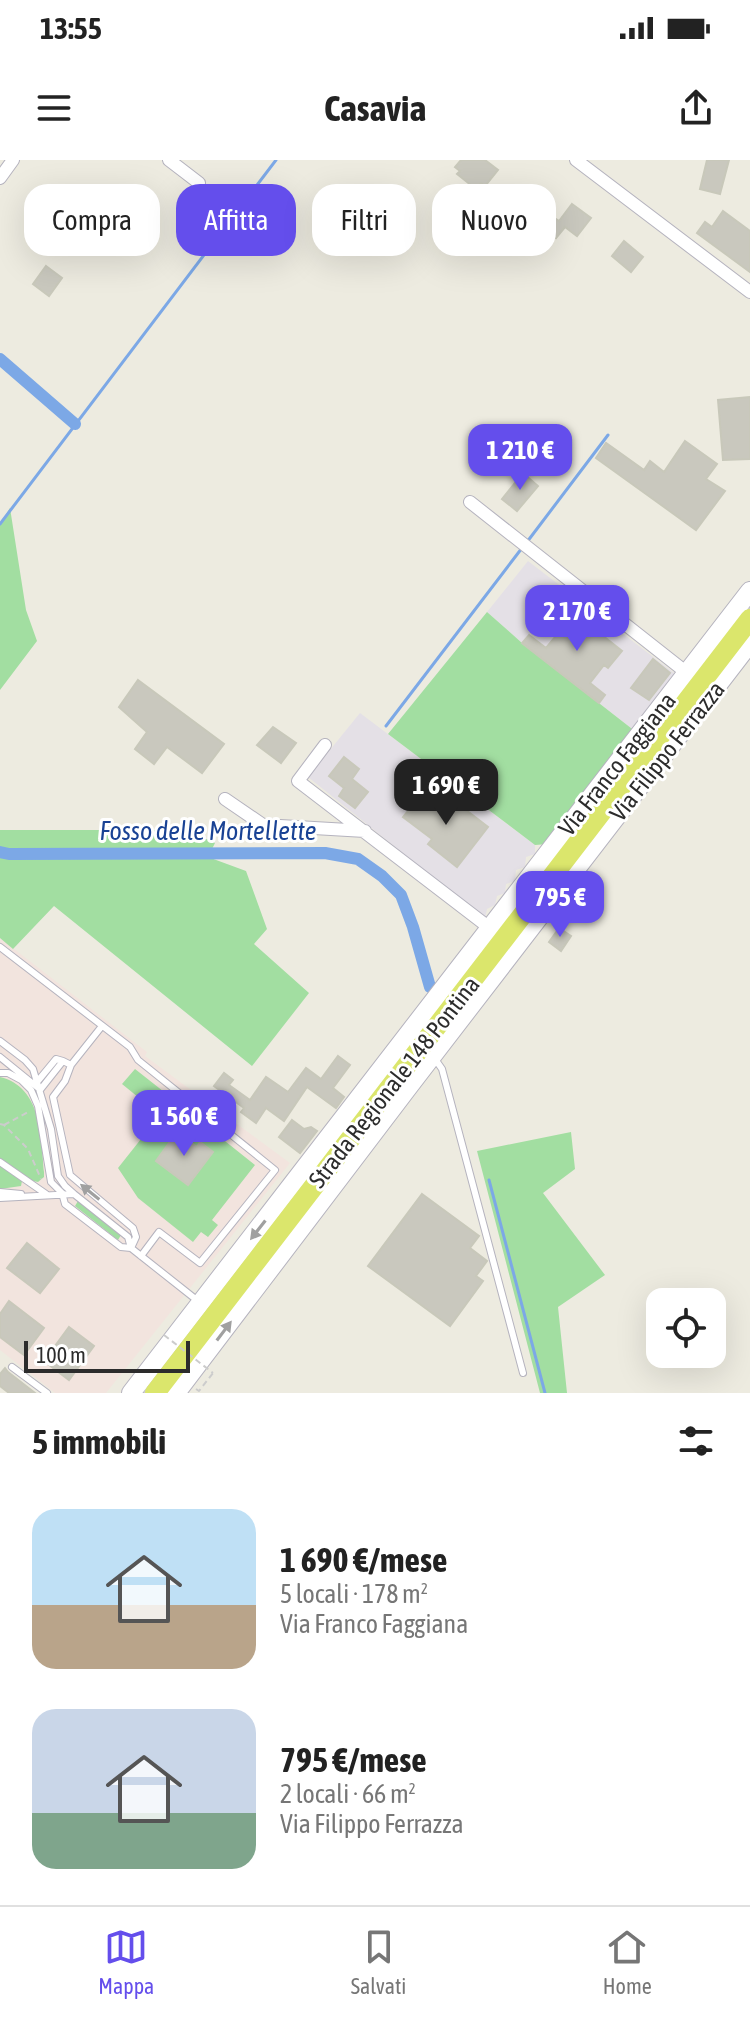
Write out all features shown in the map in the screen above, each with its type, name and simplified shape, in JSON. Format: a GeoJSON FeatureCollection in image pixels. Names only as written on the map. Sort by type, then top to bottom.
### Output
{"type":"FeatureCollection","features":[{"type":"Feature","properties":{"kind":"main road","name":"Strada Regionale 148 Pontina"},"geometry":{"type":"LineString","coordinates":[[155,1393],[750,619]]}},
{"type":"Feature","properties":{"kind":"street"},"geometry":{"type":"LineString","coordinates":[[0,178],[13,160]]}},
{"type":"Feature","properties":{"kind":"street"},"geometry":{"type":"LineString","coordinates":[[169,160],[199,183]]}},
{"type":"Feature","properties":{"kind":"street"},"geometry":{"type":"LineString","coordinates":[[576,160],[750,292]]}},
{"type":"Feature","properties":{"kind":"street"},"geometry":{"type":"LineString","coordinates":[[470,502],[687,673]]}},
{"type":"Feature","properties":{"kind":"street","name":"Via Franco Faggiana"},"geometry":{"type":"LineString","coordinates":[[131,1393],[750,591]]}},
{"type":"Feature","properties":{"kind":"street","name":"Via Filippo Ferrazza"},"geometry":{"type":"LineString","coordinates":[[176,1393],[750,643]]}},
{"type":"Feature","properties":{"kind":"street"},"geometry":{"type":"LineString","coordinates":[[325,745],[298,781],[491,929]]}},
{"type":"Feature","properties":{"kind":"street"},"geometry":{"type":"LineString","coordinates":[[225,799],[263,825],[365,831]]}},
{"type":"Feature","properties":{"kind":"lane"},"geometry":{"type":"LineString","coordinates":[[0,947],[130,1047],[138,1060],[292,1185]]}},
{"type":"Feature","properties":{"kind":"lane"},"geometry":{"type":"LineString","coordinates":[[102,1026],[71,1065],[65,1081],[53,1097],[70,1175],[133,1228],[136,1237],[131,1248]]}},
{"type":"Feature","properties":{"kind":"lane"},"geometry":{"type":"LineString","coordinates":[[0,1041],[29,1064],[39,1086],[51,1129],[58,1176],[74,1194],[128,1237],[131,1248]]}},
{"type":"Feature","properties":{"kind":"lane"},"geometry":{"type":"LineString","coordinates":[[433,1056],[442,1069],[523,1373]]}},
{"type":"Feature","properties":{"kind":"lane"},"geometry":{"type":"LineString","coordinates":[[0,1057],[39,1086]]}},
{"type":"Feature","properties":{"kind":"lane"},"geometry":{"type":"LineString","coordinates":[[39,1086],[63,1061],[71,1065]]}},
{"type":"Feature","properties":{"kind":"lane"},"geometry":{"type":"LineString","coordinates":[[0,1073],[8,1073],[21,1080],[31,1090],[38,1106],[51,1182],[62,1193],[65,1204],[121,1247],[131,1248],[201,1303]]}},
{"type":"Feature","properties":{"kind":"lane"},"geometry":{"type":"LineString","coordinates":[[0,1162],[47,1194]]}},
{"type":"Feature","properties":{"kind":"lane"},"geometry":{"type":"LineString","coordinates":[[141,1256],[159,1232],[200,1263],[275,1170]]}},
{"type":"Feature","properties":{"kind":"lane"},"geometry":{"type":"LineString","coordinates":[[0,1192],[33,1196]]}},
{"type":"Feature","properties":{"kind":"lane"},"geometry":{"type":"LineString","coordinates":[[0,1198],[74,1194]]}},
{"type":"Feature","properties":{"kind":"lane"},"geometry":{"type":"LineString","coordinates":[[12,1367],[47,1393]]}},
{"type":"Feature","properties":{"kind":"path"},"geometry":{"type":"LineString","coordinates":[[38,1106],[2,1124],[28,1149],[47,1194]]}},
{"type":"Feature","properties":{"kind":"path"},"geometry":{"type":"LineString","coordinates":[[164,1335],[213,1373],[199,1391]]}},
{"type":"Feature","properties":{"kind":"shaded area"},"geometry":{"type":"Polygon","coordinates":[[[528,561],[678,676],[636,732],[487,612],[528,561]]]}},
{"type":"Feature","properties":{"kind":"shaded area"},"geometry":{"type":"Polygon","coordinates":[[[360,713],[535,845],[535,854],[526,857],[525,867],[516,870],[515,881],[506,884],[505,893],[497,896],[495,905],[487,909],[485,919],[308,777],[360,713]]]}},
{"type":"Feature","properties":{"kind":"shaded area"},"geometry":{"type":"Polygon","coordinates":[[[0,938],[147,1052],[145,1056],[290,1163],[106,1393],[55,1393],[0,1350],[0,938]]]}},
{"type":"Feature","properties":{"kind":"green space"},"geometry":{"type":"Polygon","coordinates":[[[10,508],[26,610],[37,641],[0,690],[0,524],[10,508]]]}},
{"type":"Feature","properties":{"kind":"green space"},"geometry":{"type":"Polygon","coordinates":[[[487,612],[636,732],[548,844],[535,845],[388,734],[487,612]]]}},
{"type":"Feature","properties":{"kind":"green space"},"geometry":{"type":"Polygon","coordinates":[[[0,830],[186,830],[215,843],[208,857],[246,871],[267,929],[254,944],[309,993],[252,1066],[54,906],[13,949],[0,938],[0,830]]]}},
{"type":"Feature","properties":{"kind":"green space"},"geometry":{"type":"Polygon","coordinates":[[[135,1069],[168,1095],[162,1110],[172,1117],[181,1106],[255,1165],[212,1220],[218,1225],[208,1237],[201,1232],[193,1242],[138,1198],[118,1168],[160,1115],[122,1084],[135,1069]],[[177,1133],[156,1161],[188,1185],[213,1152],[201,1142],[197,1147],[177,1133]]]}},
{"type":"Feature","properties":{"kind":"green space"},"geometry":{"type":"Polygon","coordinates":[[[0,1077],[24,1091],[37,1115],[44,1172],[44,1177],[38,1182],[0,1158],[0,1077]]]}},
{"type":"Feature","properties":{"kind":"green space"},"geometry":{"type":"Polygon","coordinates":[[[571,1132],[575,1169],[543,1193],[605,1275],[558,1307],[567,1393],[540,1393],[477,1151],[571,1132]]]}},
{"type":"Feature","properties":{"kind":"green space"},"geometry":{"type":"Polygon","coordinates":[[[0,1166],[20,1179],[21,1186],[0,1189],[0,1166]]]}},
{"type":"Feature","properties":{"kind":"green space"},"geometry":{"type":"Polygon","coordinates":[[[78,1201],[121,1235],[118,1240],[75,1206],[78,1201]]]}},
{"type":"Feature","properties":{"kind":"building"},"geometry":{"type":"Polygon","coordinates":[[[461,160],[485,160],[498,170],[487,184],[470,184],[457,174],[460,171],[455,167],[461,160]]]}},
{"type":"Feature","properties":{"kind":"building"},"geometry":{"type":"Polygon","coordinates":[[[707,160],[729,160],[720,194],[700,189],[707,160]]]}},
{"type":"Feature","properties":{"kind":"building"},"geometry":{"type":"Polygon","coordinates":[[[572,204],[591,218],[577,236],[565,227],[556,238],[556,219],[559,221],[572,204]]]}},
{"type":"Feature","properties":{"kind":"building"},"geometry":{"type":"Polygon","coordinates":[[[723,211],[750,231],[750,272],[697,233],[705,222],[712,227],[723,211]]]}},
{"type":"Feature","properties":{"kind":"building"},"geometry":{"type":"Polygon","coordinates":[[[624,241],[643,257],[631,272],[612,256],[624,241]]]}},
{"type":"Feature","properties":{"kind":"building"},"geometry":{"type":"Polygon","coordinates":[[[46,266],[62,278],[49,296],[33,284],[46,266]]]}},
{"type":"Feature","properties":{"kind":"building"},"geometry":{"type":"Polygon","coordinates":[[[750,397],[750,459],[723,460],[718,400],[750,397]]]}},
{"type":"Feature","properties":{"kind":"building"},"geometry":{"type":"Polygon","coordinates":[[[685,441],[717,464],[706,479],[725,491],[696,530],[596,458],[606,443],[644,470],[650,461],[664,472],[685,441]]]}},
{"type":"Feature","properties":{"kind":"building"},"geometry":{"type":"Polygon","coordinates":[[[523,473],[538,486],[517,511],[502,499],[523,473]]]}},
{"type":"Feature","properties":{"kind":"building"},"geometry":{"type":"Polygon","coordinates":[[[569,609],[622,651],[608,668],[604,665],[590,683],[605,695],[599,703],[522,643],[529,635],[546,648],[561,630],[556,626],[569,609]]]}},
{"type":"Feature","properties":{"kind":"building"},"geometry":{"type":"Polygon","coordinates":[[[653,659],[670,673],[649,700],[631,688],[653,659]]]}},
{"type":"Feature","properties":{"kind":"building"},"geometry":{"type":"Polygon","coordinates":[[[138,680],[224,744],[202,773],[167,747],[154,764],[135,749],[147,732],[119,707],[138,680]]]}},
{"type":"Feature","properties":{"kind":"building"},"geometry":{"type":"Polygon","coordinates":[[[273,727],[296,743],[281,763],[257,745],[273,727]]]}},
{"type":"Feature","properties":{"kind":"building"},"geometry":{"type":"Polygon","coordinates":[[[344,757],[359,769],[352,779],[368,792],[355,808],[339,796],[344,788],[329,776],[344,757]]]}},
{"type":"Feature","properties":{"kind":"building"},"geometry":{"type":"Polygon","coordinates":[[[426,789],[453,810],[458,804],[488,827],[457,867],[428,844],[432,839],[403,817],[426,789]]]}},
{"type":"Feature","properties":{"kind":"building"},"geometry":{"type":"Polygon","coordinates":[[[559,928],[571,936],[561,951],[549,942],[559,928]]]}},
{"type":"Feature","properties":{"kind":"building"},"geometry":{"type":"Polygon","coordinates":[[[338,1056],[350,1065],[333,1088],[344,1097],[336,1108],[307,1087],[284,1121],[266,1108],[256,1123],[241,1112],[244,1108],[214,1086],[224,1073],[233,1080],[229,1085],[250,1100],[266,1077],[288,1092],[306,1068],[321,1079],[338,1056]]]}},
{"type":"Feature","properties":{"kind":"building"},"geometry":{"type":"Polygon","coordinates":[[[292,1120],[304,1129],[311,1127],[317,1131],[300,1153],[279,1137],[292,1120]]]}},
{"type":"Feature","properties":{"kind":"building"},"geometry":{"type":"Polygon","coordinates":[[[177,1132],[197,1147],[200,1142],[213,1152],[188,1185],[156,1161],[177,1132]]]}},
{"type":"Feature","properties":{"kind":"building"},"geometry":{"type":"Polygon","coordinates":[[[422,1194],[479,1236],[470,1248],[487,1261],[476,1276],[483,1281],[450,1326],[368,1266],[422,1194]]]}},
{"type":"Feature","properties":{"kind":"building"},"geometry":{"type":"Polygon","coordinates":[[[27,1243],[59,1269],[40,1293],[7,1268],[27,1243]]]}},
{"type":"Feature","properties":{"kind":"building"},"geometry":{"type":"Polygon","coordinates":[[[9,1301],[44,1328],[24,1355],[0,1337],[0,1314],[9,1301]]]}},
{"type":"Feature","properties":{"kind":"building"},"geometry":{"type":"Polygon","coordinates":[[[69,1327],[94,1346],[69,1380],[44,1361],[69,1327]]]}},
{"type":"Feature","properties":{"kind":"building"},"geometry":{"type":"Polygon","coordinates":[[[5,1368],[35,1393],[9,1393],[0,1386],[0,1374],[5,1368]]]}},
{"type":"Feature","properties":{"kind":"waterway"},"geometry":{"type":"LineString","coordinates":[[0,524],[276,160]]}},
{"type":"Feature","properties":{"kind":"waterway"},"geometry":{"type":"LineString","coordinates":[[0,359],[75,424]]}},
{"type":"Feature","properties":{"kind":"waterway"},"geometry":{"type":"LineString","coordinates":[[527,542],[608,435]]}},
{"type":"Feature","properties":{"kind":"waterway"},"geometry":{"type":"LineString","coordinates":[[386,726],[522,548]]}},
{"type":"Feature","properties":{"kind":"waterway","name":"Fosso delle Mortellette"},"geometry":{"type":"LineString","coordinates":[[0,852],[325,853],[358,859],[401,895],[430,987]]}},
{"type":"Feature","properties":{"kind":"waterway","name":"Fosso delle Mortellette"},"geometry":{"type":"LineString","coordinates":[[489,1180],[545,1393]]}}]}
